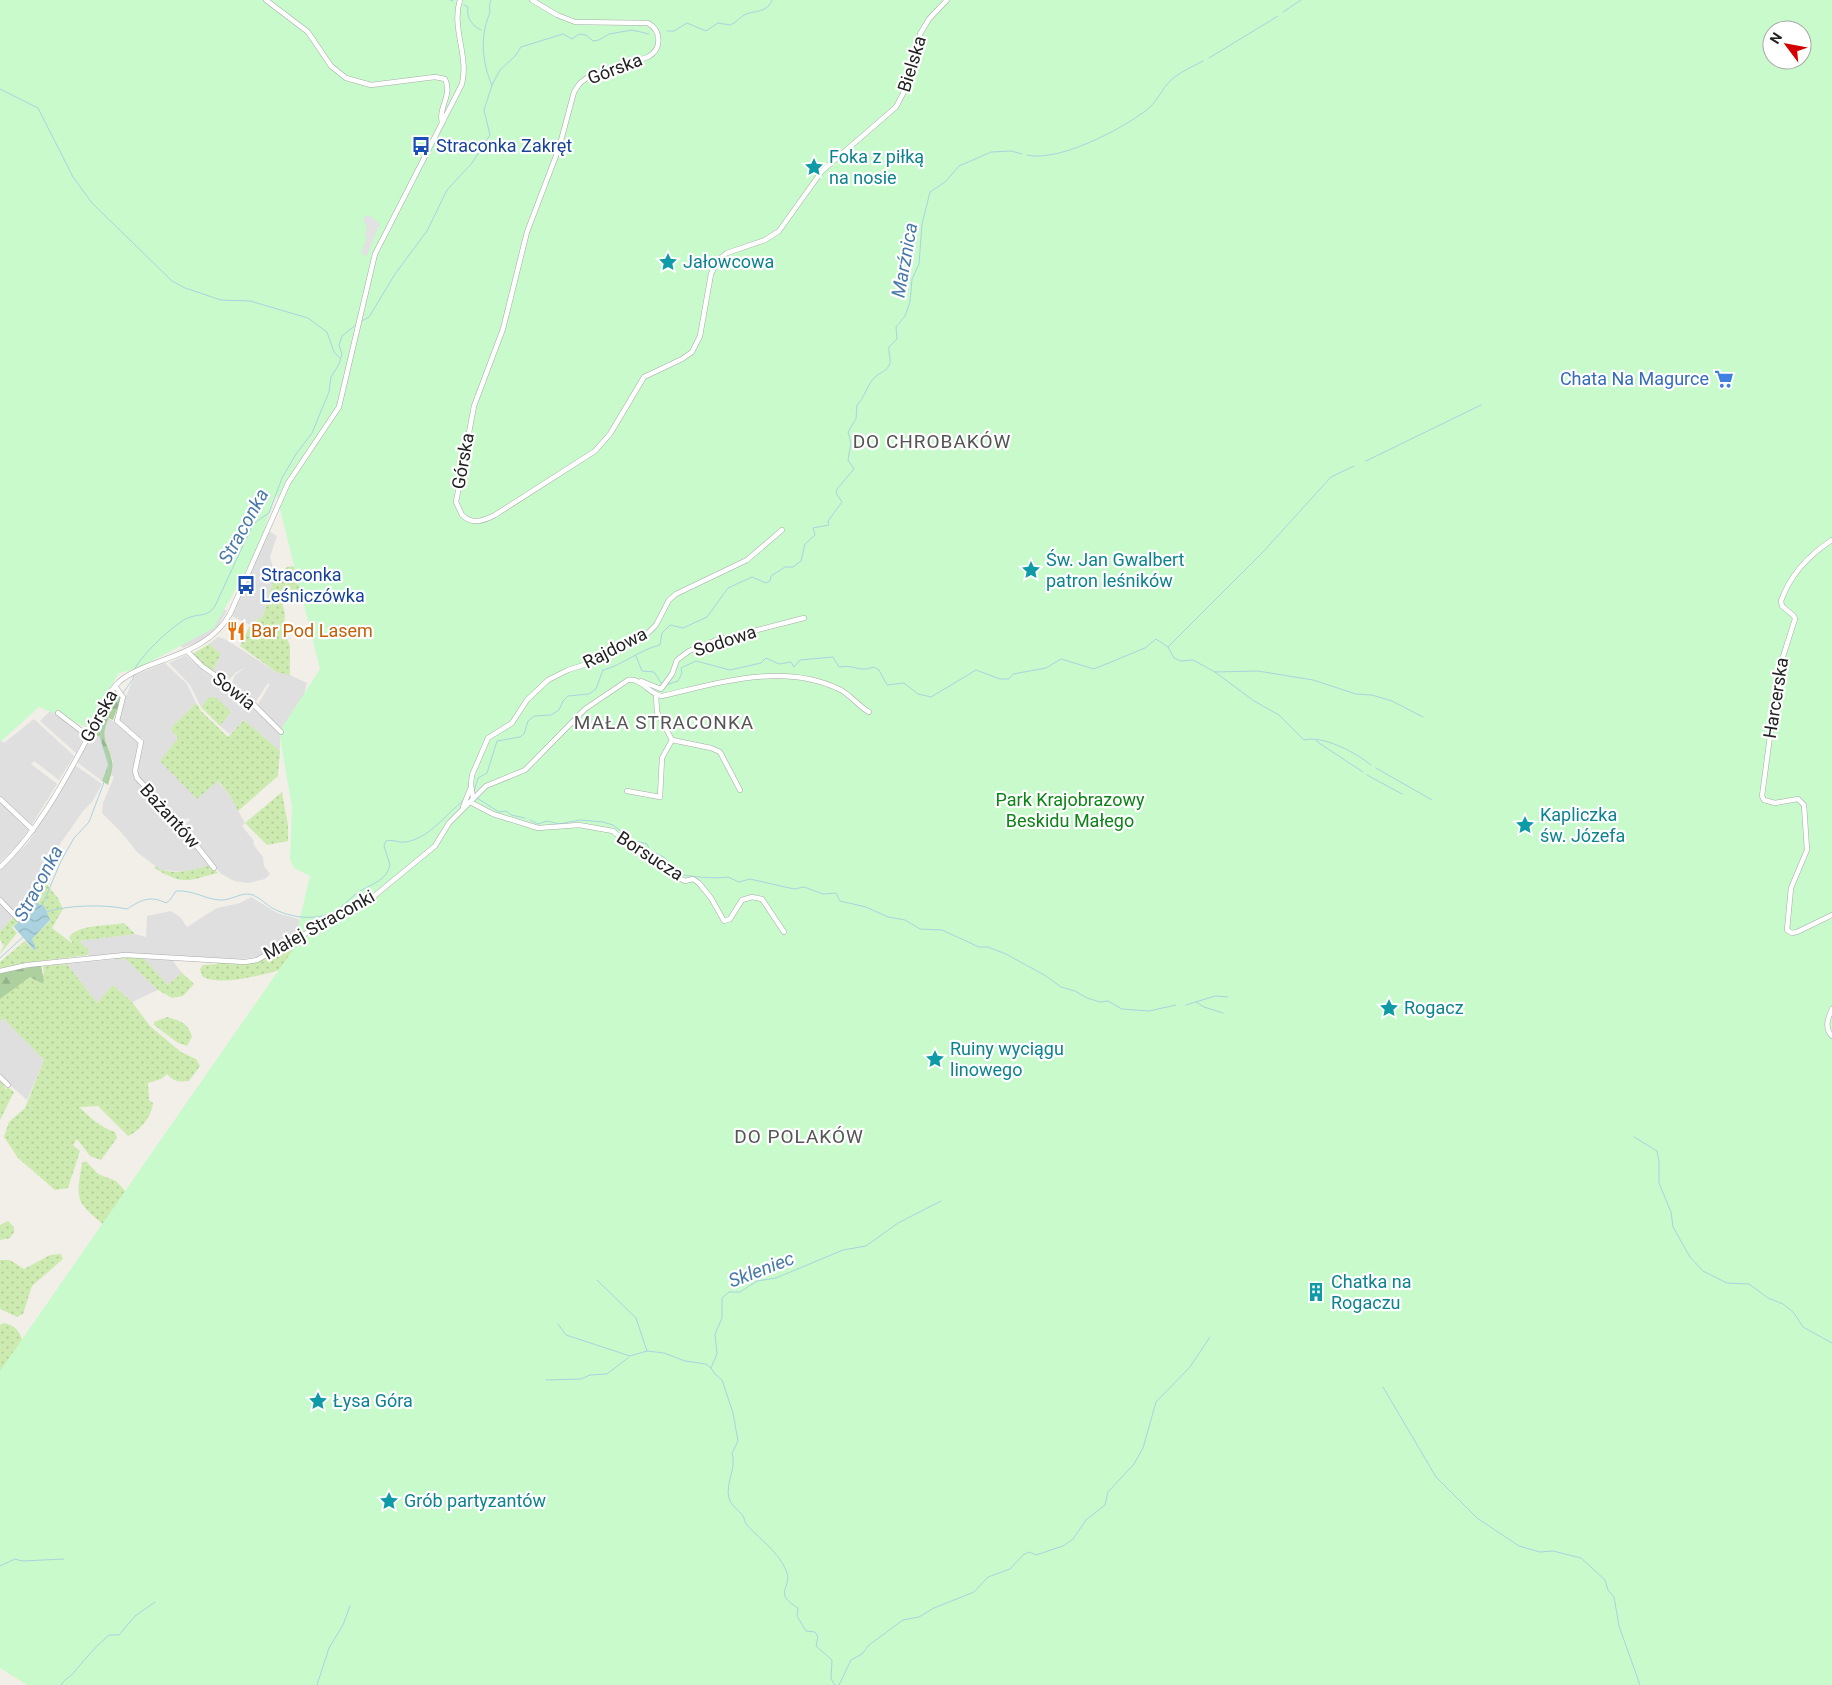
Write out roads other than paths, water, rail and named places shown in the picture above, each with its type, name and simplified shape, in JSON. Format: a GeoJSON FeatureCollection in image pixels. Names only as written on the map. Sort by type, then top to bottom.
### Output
{"type":"FeatureCollection","features":[{"type":"Feature","properties":{"kind":"street"},"geometry":{"type":"LineString","coordinates":[[266,0],[308,32],[334,69],[352,80],[371,84],[435,77],[445,79],[448,91],[441,116],[442,123]]}},
{"type":"Feature","properties":{"kind":"street","name":"Górska"},"geometry":{"type":"LineString","coordinates":[[0,867],[21,847],[33,830],[115,686],[130,674],[187,651],[210,639],[226,620],[288,483],[335,416],[344,390],[369,272],[380,242],[442,123],[464,76],[458,17],[460,0]]}},
{"type":"Feature","properties":{"kind":"street","name":"Górska"},"geometry":{"type":"LineString","coordinates":[[532,0],[557,15],[575,22],[648,23],[657,32],[658,43],[656,51],[650,56],[588,76],[578,86],[572,96],[559,148],[527,232],[502,329],[472,413],[456,502],[460,514],[470,520],[480,521],[495,515],[598,448],[610,434],[644,377],[685,358],[694,349],[701,332],[711,274],[718,260],[727,253],[764,240],[779,231],[822,170],[875,125]]}},
{"type":"Feature","properties":{"kind":"street","name":"Bielska"},"geometry":{"type":"LineString","coordinates":[[875,125],[892,111],[903,98],[920,34],[929,19],[946,0]]}},
{"type":"Feature","properties":{"kind":"street","name":"Rajdowa"},"geometry":{"type":"LineString","coordinates":[[463,809],[471,786],[474,765],[488,738],[512,723],[526,700],[541,686],[562,672],[593,662],[612,649],[648,633],[659,620],[669,600],[676,594],[747,560],[782,530]]}},
{"type":"Feature","properties":{"kind":"street","name":"Harcerska"},"geometry":{"type":"LineString","coordinates":[[1832,540],[1814,553],[1798,570],[1781,601],[1782,606],[1795,619],[1779,668],[1762,790],[1762,796],[1766,802],[1775,803],[1798,799],[1803,802],[1808,842],[1807,850],[1791,888],[1787,930],[1792,933],[1797,932],[1832,915]]}},
{"type":"Feature","properties":{"kind":"street","name":"Sodowa"},"geometry":{"type":"LineString","coordinates":[[636,680],[658,689],[662,688],[668,680],[678,658],[700,646],[804,618]]}},
{"type":"Feature","properties":{"kind":"street","name":"Sowia"},"geometry":{"type":"LineString","coordinates":[[187,651],[202,666],[246,697],[280,732]]}},
{"type":"Feature","properties":{"kind":"street"},"geometry":{"type":"LineString","coordinates":[[636,680],[656,695],[761,676],[778,675],[809,678],[830,685],[851,696],[869,712]]}},
{"type":"Feature","properties":{"kind":"street","name":"Małej Straconki"},"geometry":{"type":"LineString","coordinates":[[0,972],[25,965],[110,956],[158,956],[245,962],[257,960],[373,897],[435,846],[449,823],[472,799],[491,783],[525,770],[585,709],[625,681],[636,680]]}},
{"type":"Feature","properties":{"kind":"street","name":"Bażantów"},"geometry":{"type":"LineString","coordinates":[[115,686],[122,694],[117,721],[141,742],[135,771],[137,778],[176,818],[214,868]]}},
{"type":"Feature","properties":{"kind":"street"},"geometry":{"type":"LineString","coordinates":[[656,695],[657,712],[672,740]]}},
{"type":"Feature","properties":{"kind":"street"},"geometry":{"type":"LineString","coordinates":[[58,713],[88,736]]}},
{"type":"Feature","properties":{"kind":"street"},"geometry":{"type":"LineString","coordinates":[[672,740],[711,748],[720,752],[740,790]]}},
{"type":"Feature","properties":{"kind":"street"},"geometry":{"type":"LineString","coordinates":[[627,791],[660,797],[662,758],[672,740]]}},
{"type":"Feature","properties":{"kind":"street","name":"Rajdowa"},"geometry":{"type":"LineString","coordinates":[[471,786],[472,799]]}},
{"type":"Feature","properties":{"kind":"street"},"geometry":{"type":"LineString","coordinates":[[0,799],[33,830]]}},
{"type":"Feature","properties":{"kind":"street","name":"Borsucza"},"geometry":{"type":"LineString","coordinates":[[472,799],[493,814],[538,828],[579,825],[613,831],[625,842],[661,862],[678,878],[685,881],[693,880],[699,883],[711,898],[724,921],[730,919],[742,900],[758,897],[764,900],[784,932]]}},
{"type":"Feature","properties":{"kind":"street"},"geometry":{"type":"LineString","coordinates":[[0,900],[18,919]]}},
{"type":"Feature","properties":{"kind":"street"},"geometry":{"type":"LineString","coordinates":[[1832,1009],[1827,1026],[1828,1032],[1832,1036]]}},
{"type":"Feature","properties":{"kind":"street"},"geometry":{"type":"LineString","coordinates":[[0,1078],[8,1085]]}},
{"type":"Feature","properties":{"kind":"water"},"geometry":{"type":"Polygon","coordinates":[[[35,902],[45,907],[50,920],[32,939],[36,949],[34,950],[14,927],[35,902]]]}},
{"type":"Feature","properties":{"kind":"waterway","name":"Straconka"},"geometry":{"type":"LineString","coordinates":[[360,322],[369,317],[395,274],[427,231],[447,190],[472,163],[490,135],[484,110],[492,85],[484,59],[483,41],[490,13],[491,0]]}},
{"type":"Feature","properties":{"kind":"waterway"},"geometry":{"type":"LineString","coordinates":[[667,31],[674,31],[687,23],[706,31],[718,23],[730,25],[744,15],[764,9],[772,0]]}},
{"type":"Feature","properties":{"kind":"waterway"},"geometry":{"type":"LineString","coordinates":[[1283,12],[1301,0]]}},
{"type":"Feature","properties":{"kind":"waterway"},"geometry":{"type":"LineString","coordinates":[[464,5],[468,7],[470,21],[481,30]]}},
{"type":"Feature","properties":{"kind":"waterway"},"geometry":{"type":"LineString","coordinates":[[1209,58],[1278,16]]}},
{"type":"Feature","properties":{"kind":"waterway"},"geometry":{"type":"LineString","coordinates":[[492,85],[500,70],[515,56],[521,47],[563,34],[572,39],[579,34],[586,35],[593,41],[609,34],[632,30],[649,34]]}},
{"type":"Feature","properties":{"kind":"waterway"},"geometry":{"type":"LineString","coordinates":[[1027,155],[1056,154],[1108,134],[1149,108],[1168,83],[1176,76],[1203,61]]}},
{"type":"Feature","properties":{"kind":"waterway"},"geometry":{"type":"LineString","coordinates":[[0,89],[38,108],[73,177],[92,203],[172,281],[185,288],[221,300],[250,301],[308,318],[327,332],[334,352],[340,358]]}},
{"type":"Feature","properties":{"kind":"waterway","name":"Marźnica"},"geometry":{"type":"LineString","coordinates":[[474,791],[478,778],[487,773],[497,741],[520,737],[524,734],[528,721],[534,716],[551,715],[559,710],[563,701],[568,696],[589,694],[596,689],[603,670],[660,645],[662,633],[670,625],[683,628],[707,617],[728,588],[752,577],[766,583],[770,581],[771,576],[785,567],[793,567],[801,561],[805,544],[815,535],[813,528],[829,525],[828,521],[842,502],[836,493],[837,489],[854,469],[848,460],[851,443],[848,432],[856,419],[857,405],[869,385],[890,364],[889,347],[897,339],[896,327],[905,316],[910,302],[912,279],[919,264],[922,224],[930,192],[945,182],[959,166],[991,152],[1011,151],[1022,154]]}},
{"type":"Feature","properties":{"kind":"waterway","name":"Straconka"},"geometry":{"type":"LineString","coordinates":[[135,669],[150,649],[175,626],[188,618],[206,614],[215,606],[253,524],[269,513],[282,478],[296,454],[312,433],[329,392],[331,377],[339,364],[342,354],[339,345],[342,336],[357,324]]}},
{"type":"Feature","properties":{"kind":"waterway"},"geometry":{"type":"LineString","coordinates":[[1366,461],[1481,405]]}},
{"type":"Feature","properties":{"kind":"waterway"},"geometry":{"type":"LineString","coordinates":[[1168,647],[1262,553],[1331,477],[1354,466]]}},
{"type":"Feature","properties":{"kind":"waterway"},"geometry":{"type":"LineString","coordinates":[[666,685],[678,681],[682,673],[681,668],[696,661],[730,670],[761,663],[766,658],[779,664],[791,662],[794,667],[800,660],[833,657],[839,667],[845,666],[860,669],[874,667],[879,670],[887,685],[904,683],[918,694],[931,697],[976,670],[1000,679],[1009,679],[1013,674],[1046,668],[1061,659],[1094,669],[1145,648],[1156,639],[1168,647],[1174,658],[1181,661],[1193,660],[1215,672],[1254,701],[1279,715],[1304,740],[1321,740],[1339,746],[1349,750],[1371,765]]}},
{"type":"Feature","properties":{"kind":"waterway"},"geometry":{"type":"LineString","coordinates":[[636,656],[642,671],[654,672],[662,684]]}},
{"type":"Feature","properties":{"kind":"waterway"},"geometry":{"type":"LineString","coordinates":[[1215,672],[1258,671],[1313,680],[1356,694],[1372,695],[1392,701],[1423,717]]}},
{"type":"Feature","properties":{"kind":"waterway","name":"Straconka"},"geometry":{"type":"LineString","coordinates":[[123,693],[133,679],[134,673]]}},
{"type":"Feature","properties":{"kind":"waterway","name":"Straconka"},"geometry":{"type":"LineString","coordinates":[[42,906],[61,861],[74,838],[89,822],[109,769],[101,733],[107,716],[120,696]]}},
{"type":"Feature","properties":{"kind":"waterway"},"geometry":{"type":"LineString","coordinates":[[1316,741],[1363,772]]}},
{"type":"Feature","properties":{"kind":"waterway"},"geometry":{"type":"LineString","coordinates":[[1376,768],[1432,800]]}},
{"type":"Feature","properties":{"kind":"waterway"},"geometry":{"type":"LineString","coordinates":[[1367,775],[1402,794]]}},
{"type":"Feature","properties":{"kind":"waterway"},"geometry":{"type":"LineString","coordinates":[[477,798],[499,812],[506,811],[511,815],[525,818]]}},
{"type":"Feature","properties":{"kind":"waterway","name":"Marźnica"},"geometry":{"type":"LineString","coordinates":[[46,912],[86,906],[108,906],[127,909],[137,903],[150,899],[166,903],[176,891],[182,891],[220,900],[249,894],[285,914],[306,917],[327,915],[337,911],[356,894],[386,874],[390,865],[384,846],[386,841],[405,842],[422,836],[464,800]]}},
{"type":"Feature","properties":{"kind":"waterway"},"geometry":{"type":"LineString","coordinates":[[530,820],[538,824],[547,821],[559,824],[580,820],[613,825],[632,840],[647,844],[650,851],[665,858],[678,873],[687,876],[728,877],[739,882],[750,879],[794,889],[804,887],[823,894],[836,893],[840,901],[866,907],[888,917],[905,920],[920,929],[942,930],[979,947],[988,947],[1006,954],[1046,976],[1061,987],[1100,1002],[1108,1001],[1122,1009],[1149,1011],[1176,1005]]}},
{"type":"Feature","properties":{"kind":"waterway","name":"Straconka"},"geometry":{"type":"LineString","coordinates":[[0,958],[23,937]]}},
{"type":"Feature","properties":{"kind":"waterway"},"geometry":{"type":"LineString","coordinates":[[1186,1005],[1215,996],[1228,997]]}},
{"type":"Feature","properties":{"kind":"waterway"},"geometry":{"type":"LineString","coordinates":[[1196,1002],[1204,1007],[1223,1013]]}},
{"type":"Feature","properties":{"kind":"waterway"},"geometry":{"type":"LineString","coordinates":[[1634,1137],[1657,1151],[1659,1183],[1671,1212],[1673,1227],[1690,1257],[1703,1271],[1727,1283],[1749,1284],[1768,1298],[1783,1304],[1794,1313],[1803,1327],[1832,1343]]}},
{"type":"Feature","properties":{"kind":"waterway","name":"Skleniec"},"geometry":{"type":"LineString","coordinates":[[835,1685],[831,1679],[832,1660],[816,1646],[818,1637],[815,1632],[806,1631],[797,1616],[798,1608],[790,1603],[784,1594],[788,1576],[783,1564],[774,1552],[747,1525],[743,1516],[729,1498],[728,1487],[733,1464],[732,1453],[738,1441],[733,1413],[722,1380],[711,1368],[717,1354],[715,1334],[722,1318],[722,1298],[729,1292],[740,1292],[757,1281],[776,1278],[843,1250],[866,1246],[898,1223],[941,1201]]}},
{"type":"Feature","properties":{"kind":"waterway"},"geometry":{"type":"LineString","coordinates":[[597,1280],[636,1318],[647,1351]]}},
{"type":"Feature","properties":{"kind":"waterway"},"geometry":{"type":"LineString","coordinates":[[558,1324],[566,1335],[630,1356],[647,1351],[664,1353],[685,1361],[706,1364],[711,1368]]}},
{"type":"Feature","properties":{"kind":"waterway"},"geometry":{"type":"LineString","coordinates":[[839,1685],[851,1660],[862,1654],[869,1645],[903,1620],[919,1617],[934,1608],[974,1592],[988,1577],[1010,1569],[1023,1555],[1029,1552],[1036,1555],[1063,1546],[1073,1539],[1086,1520],[1105,1505],[1108,1492],[1134,1464],[1143,1448],[1156,1402],[1190,1367],[1210,1337]]}},
{"type":"Feature","properties":{"kind":"waterway"},"geometry":{"type":"LineString","coordinates":[[546,1380],[581,1379],[590,1375],[607,1374],[628,1358]]}},
{"type":"Feature","properties":{"kind":"waterway"},"geometry":{"type":"LineString","coordinates":[[1383,1387],[1436,1477],[1477,1518],[1519,1546],[1540,1552],[1553,1551],[1581,1558],[1605,1580],[1608,1590],[1614,1597],[1619,1626],[1640,1685]]}},
{"type":"Feature","properties":{"kind":"waterway"},"geometry":{"type":"LineString","coordinates":[[0,1566],[15,1559],[22,1561],[64,1559]]}},
{"type":"Feature","properties":{"kind":"waterway"},"geometry":{"type":"LineString","coordinates":[[61,1685],[104,1639],[109,1635],[119,1635],[135,1616],[155,1602]]}},
{"type":"Feature","properties":{"kind":"waterway"},"geometry":{"type":"LineString","coordinates":[[317,1685],[329,1648],[343,1625],[350,1606]]}},
{"type":"Feature","properties":{"kind":"place","name":"Straconka Zakręt"},"geometry":{"type":"Point","coordinates":[421,146]}},
{"type":"Feature","properties":{"kind":"place","name":"Foka z piłką na nosie"},"geometry":{"type":"Point","coordinates":[814,167]}},
{"type":"Feature","properties":{"kind":"place","name":"Jałowcowa"},"geometry":{"type":"Point","coordinates":[668,262]}},
{"type":"Feature","properties":{"kind":"place","name":"Chata Na Magurce"},"geometry":{"type":"Point","coordinates":[1724,379]}},
{"type":"Feature","properties":{"kind":"place","name":"Św. Jan Gwalbert patron leśników"},"geometry":{"type":"Point","coordinates":[1031,570]}},
{"type":"Feature","properties":{"kind":"place","name":"Straconka Leśniczówka"},"geometry":{"type":"Point","coordinates":[246,585]}},
{"type":"Feature","properties":{"kind":"place","name":"Bar Pod Lasem"},"geometry":{"type":"Point","coordinates":[236,631]}},
{"type":"Feature","properties":{"kind":"place","name":"Kapliczka św. Józefa"},"geometry":{"type":"Point","coordinates":[1525,825]}},
{"type":"Feature","properties":{"kind":"place","name":"Rogacz"},"geometry":{"type":"Point","coordinates":[1389,1008]}},
{"type":"Feature","properties":{"kind":"place","name":"Ruiny wyciągu linowego"},"geometry":{"type":"Point","coordinates":[935,1059]}},
{"type":"Feature","properties":{"kind":"place","name":"Chatka na Rogaczu"},"geometry":{"type":"Point","coordinates":[1316,1292]}},
{"type":"Feature","properties":{"kind":"place","name":"Łysa Góra"},"geometry":{"type":"Point","coordinates":[318,1401]}},
{"type":"Feature","properties":{"kind":"place","name":"Grób partyzantów"},"geometry":{"type":"Point","coordinates":[389,1501]}},
{"type":"Feature","properties":{"kind":"district","name":"DO CHROBAKÓW"},"geometry":{"type":"Point","coordinates":[932,441]}},
{"type":"Feature","properties":{"kind":"district","name":"MAŁA STRACONKA"},"geometry":{"type":"Point","coordinates":[664,722]}},
{"type":"Feature","properties":{"kind":"district","name":"DO POLAKÓW"},"geometry":{"type":"Point","coordinates":[799,1136]}},
{"type":"Feature","properties":{"kind":"park label","name":"Park Krajobrazowy Beskidu Małego"},"geometry":{"type":"Point","coordinates":[1070,810]}}]}
